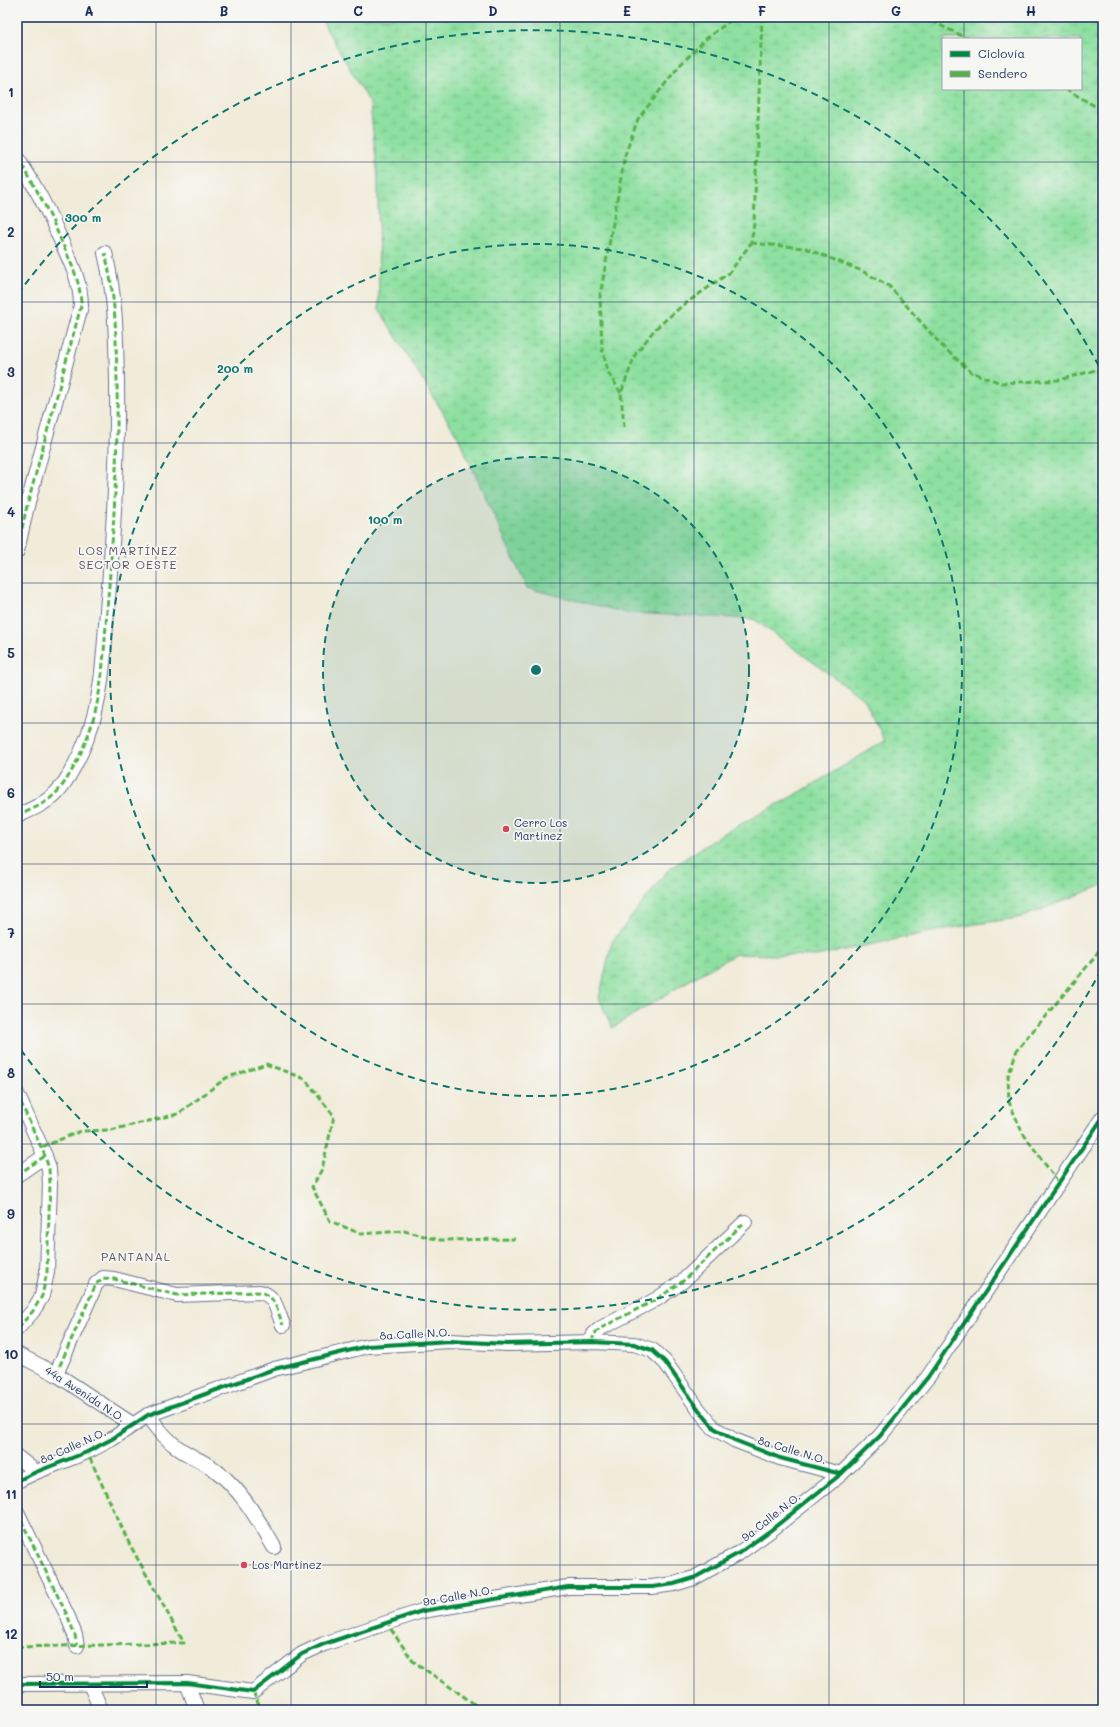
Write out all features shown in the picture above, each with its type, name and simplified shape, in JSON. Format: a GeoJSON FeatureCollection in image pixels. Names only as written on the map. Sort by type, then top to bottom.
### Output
{"type":"FeatureCollection","features":[{"type":"Feature","properties":{"kind":"street"},"geometry":{"type":"LineString","coordinates":[[17,158],[35,186],[53,221],[77,278],[81,292],[81,306],[26,510],[17,551]]}},
{"type":"Feature","properties":{"kind":"street"},"geometry":{"type":"LineString","coordinates":[[17,816],[34,808],[56,793],[69,773],[87,739],[96,707],[103,662],[115,525],[118,441],[116,309],[105,253]]}},
{"type":"Feature","properties":{"kind":"street"},"geometry":{"type":"LineString","coordinates":[[17,1094],[45,1156],[49,1169],[50,1184],[47,1272],[42,1296],[17,1329]]}},
{"type":"Feature","properties":{"kind":"street","name":"9a Calle N.O."},"geometry":{"type":"LineString","coordinates":[[17,1684],[187,1683],[253,1692],[302,1654],[324,1644],[422,1611],[568,1587],[652,1587],[674,1584],[688,1580],[713,1569],[739,1553],[771,1530],[841,1474],[880,1436],[928,1377],[1103,1117]]}},
{"type":"Feature","properties":{"kind":"street"},"geometry":{"type":"LineString","coordinates":[[17,1175],[45,1156]]}},
{"type":"Feature","properties":{"kind":"street"},"geometry":{"type":"LineString","coordinates":[[592,1342],[594,1334],[601,1328],[657,1299],[683,1281],[745,1222]]}},
{"type":"Feature","properties":{"kind":"street"},"geometry":{"type":"LineString","coordinates":[[56,1374],[96,1284],[103,1278],[114,1279],[177,1295],[260,1292],[269,1294],[274,1300],[282,1325]]}},
{"type":"Feature","properties":{"kind":"street","name":"8a Calle N.O."},"geometry":{"type":"LineString","coordinates":[[17,1482],[36,1472],[86,1452],[112,1439],[132,1424],[148,1415],[274,1368],[368,1346],[450,1341],[507,1344],[592,1342],[634,1344],[652,1350],[665,1362],[698,1410],[714,1428],[734,1440],[780,1458],[841,1474]]}},
{"type":"Feature","properties":{"kind":"street","name":"44a Avenida N.O."},"geometry":{"type":"LineString","coordinates":[[17,1354],[56,1374],[132,1424]]}},
{"type":"Feature","properties":{"kind":"street"},"geometry":{"type":"LineString","coordinates":[[148,1415],[163,1435],[177,1448],[214,1469],[237,1489],[254,1512],[274,1547]]}},
{"type":"Feature","properties":{"kind":"street"},"geometry":{"type":"LineString","coordinates":[[17,1457],[36,1472]]}},
{"type":"Feature","properties":{"kind":"street"},"geometry":{"type":"LineString","coordinates":[[17,1512],[68,1617],[75,1635],[77,1646]]}},
{"type":"Feature","properties":{"kind":"street"},"geometry":{"type":"LineString","coordinates":[[187,1683],[198,1710]]}},
{"type":"Feature","properties":{"kind":"street"},"geometry":{"type":"LineString","coordinates":[[90,1684],[101,1710]]}},
{"type":"Feature","properties":{"kind":"green space"},"geometry":{"type":"Polygon","coordinates":[[[321,17],[1103,17],[1103,491],[1101,496],[1103,499],[1103,885],[1023,917],[950,928],[816,956],[736,954],[683,984],[612,1028],[599,998],[612,942],[668,870],[719,836],[802,791],[885,741],[865,700],[754,619],[627,613],[527,588],[458,437],[379,309],[378,179],[370,103],[327,30],[321,17]]]}},
{"type":"Feature","properties":{"kind":"marked path"},"geometry":{"type":"LineString","coordinates":[[621,393],[609,374],[602,349],[600,296],[625,155],[638,119],[679,66],[707,38],[735,17]]}},
{"type":"Feature","properties":{"kind":"marked path"},"geometry":{"type":"LineString","coordinates":[[624,427],[621,393],[635,355],[655,329],[682,306],[729,273],[751,243],[754,224],[762,17]]}},
{"type":"Feature","properties":{"kind":"marked path"},"geometry":{"type":"LineString","coordinates":[[924,17],[966,38]]}},
{"type":"Feature","properties":{"kind":"marked path"},"geometry":{"type":"LineString","coordinates":[[1068,90],[1103,111]]}},
{"type":"Feature","properties":{"kind":"marked path"},"geometry":{"type":"LineString","coordinates":[[17,158],[53,222],[70,260],[78,282],[81,298],[81,306],[26,510],[17,551]]}},
{"type":"Feature","properties":{"kind":"marked path"},"geometry":{"type":"LineString","coordinates":[[751,243],[805,248],[862,271],[889,286],[943,347],[971,372],[1001,383],[1059,380],[1103,368]]}},
{"type":"Feature","properties":{"kind":"marked path"},"geometry":{"type":"LineString","coordinates":[[17,816],[47,800],[61,788],[70,775],[93,722],[100,687],[112,544],[117,436],[115,317],[109,270],[105,253]]}},
{"type":"Feature","properties":{"kind":"marked path"},"geometry":{"type":"LineString","coordinates":[[1058,1182],[1022,1132],[1009,1102],[1008,1076],[1017,1050],[1095,957],[1103,943]]}},
{"type":"Feature","properties":{"kind":"marked path"},"geometry":{"type":"LineString","coordinates":[[42,1147],[81,1131],[111,1130],[178,1114],[226,1078],[266,1064],[305,1079],[334,1116],[322,1169],[312,1187],[330,1221],[361,1234],[404,1231],[440,1240],[515,1239]]}},
{"type":"Feature","properties":{"kind":"marked path"},"geometry":{"type":"LineString","coordinates":[[17,1094],[45,1156],[49,1169],[50,1184],[47,1272],[42,1296],[33,1311],[17,1329]]}},
{"type":"Feature","properties":{"kind":"marked path"},"geometry":{"type":"LineString","coordinates":[[17,1175],[45,1156]]}},
{"type":"Feature","properties":{"kind":"marked path"},"geometry":{"type":"LineString","coordinates":[[592,1342],[594,1334],[601,1328],[657,1299],[683,1281],[745,1222]]}},
{"type":"Feature","properties":{"kind":"marked path"},"geometry":{"type":"LineString","coordinates":[[56,1374],[96,1284],[103,1278],[114,1279],[177,1295],[260,1292],[270,1297],[273,1301],[283,1325]]}},
{"type":"Feature","properties":{"kind":"marked path"},"geometry":{"type":"LineString","coordinates":[[17,1647],[184,1643],[129,1543],[87,1452]]}},
{"type":"Feature","properties":{"kind":"marked path"},"geometry":{"type":"LineString","coordinates":[[17,1512],[68,1617],[75,1635],[77,1646]]}},
{"type":"Feature","properties":{"kind":"marked path"},"geometry":{"type":"LineString","coordinates":[[387,1621],[392,1631],[413,1661],[483,1710]]}},
{"type":"Feature","properties":{"kind":"marked path"},"geometry":{"type":"LineString","coordinates":[[253,1692],[261,1710]]}},
{"type":"Feature","properties":{"kind":"cycle path"},"geometry":{"type":"LineString","coordinates":[[17,1684],[187,1683],[253,1692],[302,1654],[324,1644],[422,1611],[568,1587],[652,1587],[674,1584],[694,1578],[739,1553],[771,1530],[841,1474],[880,1436],[928,1377],[1103,1117]]}},
{"type":"Feature","properties":{"kind":"cycle path"},"geometry":{"type":"LineString","coordinates":[[17,1481],[87,1452],[112,1439],[148,1415],[274,1369],[368,1346],[450,1341],[507,1344],[592,1342],[634,1344],[652,1350],[665,1362],[699,1410],[714,1428],[734,1440],[780,1458],[841,1474]]}},
{"type":"Feature","properties":{"kind":"place","name":"Cerro Los Martínez"},"geometry":{"type":"Point","coordinates":[506,829]}},
{"type":"Feature","properties":{"kind":"place","name":"Los Martínez"},"geometry":{"type":"Point","coordinates":[244,1565]}},
{"type":"Feature","properties":{"kind":"district","name":"LOS MARTÍNEZ SECTOR OESTE"},"geometry":{"type":"Point","coordinates":[128,558]}},
{"type":"Feature","properties":{"kind":"district","name":"PANTANAL"},"geometry":{"type":"Point","coordinates":[136,1257]}}]}
